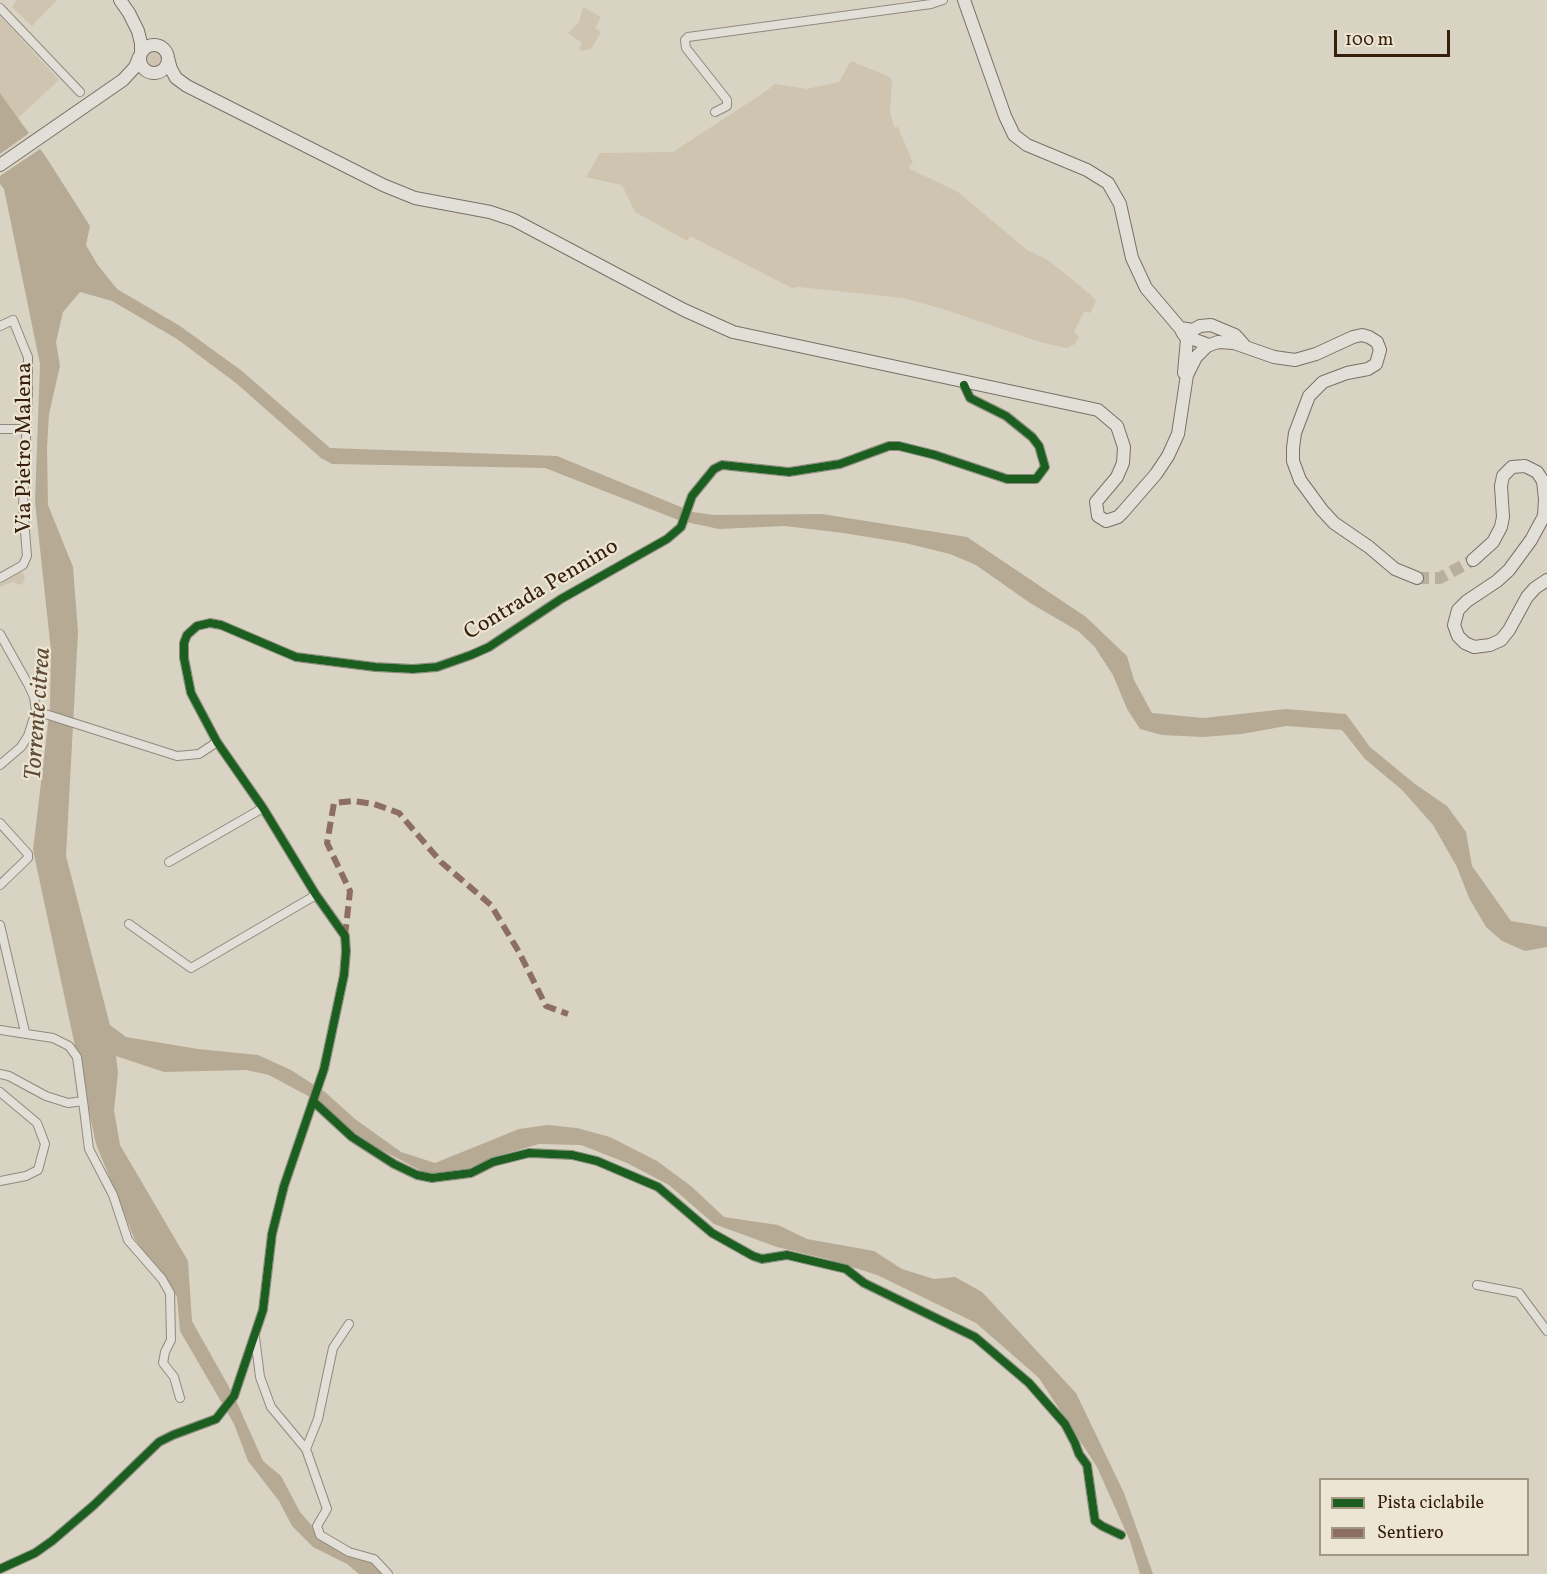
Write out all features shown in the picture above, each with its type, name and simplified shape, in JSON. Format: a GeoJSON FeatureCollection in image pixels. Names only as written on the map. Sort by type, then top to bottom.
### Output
{"type":"FeatureCollection","features":[{"type":"Feature","properties":{"kind":"main road"},"geometry":{"type":"LineString","coordinates":[[120,0],[146,36],[165,49],[176,78],[187,86]]}},
{"type":"Feature","properties":{"kind":"main road"},"geometry":{"type":"LineString","coordinates":[[964,0],[1005,116],[1014,135],[1027,145],[1087,170],[1108,183],[1120,204],[1129,247],[1138,274],[1157,303],[1180,328],[1196,334],[1235,335],[1245,346]]}},
{"type":"Feature","properties":{"kind":"main road"},"geometry":{"type":"LineString","coordinates":[[132,17],[140,37],[141,66],[153,73],[187,86],[400,193],[490,212],[514,220],[684,310],[733,332],[1098,410],[1117,426],[1124,447],[1123,463],[1117,477],[1096,502],[1098,516],[1106,521],[1118,517],[1123,512],[1156,474],[1168,456],[1179,429],[1185,385],[1192,363],[1209,345],[1228,342],[1274,357],[1295,360],[1316,354],[1358,336],[1366,336],[1377,342],[1380,355],[1376,364],[1368,369],[1337,376],[1323,382],[1309,396],[1293,441],[1293,461],[1300,480],[1334,523],[1369,547],[1395,569],[1417,579]]}},
{"type":"Feature","properties":{"kind":"main road"},"geometry":{"type":"LineString","coordinates":[[0,165],[123,80],[135,67],[147,46],[157,44]]}},
{"type":"Feature","properties":{"kind":"main road"},"geometry":{"type":"LineString","coordinates":[[123,80],[162,71],[168,58]]}},
{"type":"Feature","properties":{"kind":"main road"},"geometry":{"type":"LineString","coordinates":[[1185,385],[1184,374],[1196,334]]}},
{"type":"Feature","properties":{"kind":"main road"},"geometry":{"type":"LineString","coordinates":[[1196,334],[1209,345]]}},
{"type":"Feature","properties":{"kind":"main road"},"geometry":{"type":"LineString","coordinates":[[1473,560],[1493,542],[1501,527],[1503,476],[1512,467],[1525,466],[1537,472],[1542,481],[1545,499],[1544,516],[1509,570],[1458,610],[1454,625],[1458,636],[1468,645],[1479,647],[1501,640],[1527,597],[1547,580]]}},
{"type":"Feature","properties":{"kind":"street"},"geometry":{"type":"LineString","coordinates":[[715,112],[727,106],[727,100],[686,48],[685,40],[691,35],[931,4],[943,0]]}},
{"type":"Feature","properties":{"kind":"street"},"geometry":{"type":"LineString","coordinates":[[0,8],[80,92]]}},
{"type":"Feature","properties":{"kind":"street","name":"Via Pietro Malena"},"geometry":{"type":"LineString","coordinates":[[0,326],[13,320],[28,357],[23,506],[27,556],[23,565],[0,578]]}},
{"type":"Feature","properties":{"kind":"street","name":"Contrada Pennino"},"geometry":{"type":"LineString","coordinates":[[0,1569],[35,1553],[61,1534],[159,1442],[219,1417],[234,1396],[263,1310],[272,1234],[284,1186],[319,1086],[344,975],[345,936],[316,895],[263,808],[217,742],[191,693],[184,658],[184,643],[187,635],[198,626],[210,623],[221,625],[296,657],[413,669],[437,667],[489,647],[561,598],[668,539],[682,524],[692,496],[714,469],[722,465],[789,472],[840,464],[889,446],[909,447],[1007,479],[1036,479],[1045,467],[1039,447],[1032,437],[1006,416],[970,398],[964,385]]}},
{"type":"Feature","properties":{"kind":"street"},"geometry":{"type":"LineString","coordinates":[[0,429],[27,429]]}},
{"type":"Feature","properties":{"kind":"street"},"geometry":{"type":"LineString","coordinates":[[0,634],[28,684],[34,697],[36,711],[28,736],[21,747],[0,765]]}},
{"type":"Feature","properties":{"kind":"street"},"geometry":{"type":"LineString","coordinates":[[36,711],[177,756],[199,754],[217,742]]}},
{"type":"Feature","properties":{"kind":"street"},"geometry":{"type":"LineString","coordinates":[[170,862],[263,808]]}},
{"type":"Feature","properties":{"kind":"street"},"geometry":{"type":"LineString","coordinates":[[0,823],[28,854],[28,858],[0,885]]}},
{"type":"Feature","properties":{"kind":"street"},"geometry":{"type":"LineString","coordinates":[[129,924],[190,968],[316,895]]}},
{"type":"Feature","properties":{"kind":"street"},"geometry":{"type":"LineString","coordinates":[[0,925],[25,1032]]}},
{"type":"Feature","properties":{"kind":"street"},"geometry":{"type":"LineString","coordinates":[[0,1030],[53,1038],[69,1046],[77,1057],[90,1149],[113,1195],[128,1240],[162,1279],[170,1293],[171,1340],[163,1363],[174,1377],[180,1398]]}},
{"type":"Feature","properties":{"kind":"street"},"geometry":{"type":"LineString","coordinates":[[0,1074],[9,1076],[46,1096],[68,1103],[83,1101]]}},
{"type":"Feature","properties":{"kind":"street"},"geometry":{"type":"LineString","coordinates":[[0,1092],[37,1122],[45,1144],[38,1170],[27,1176],[0,1181]]}},
{"type":"Feature","properties":{"kind":"street"},"geometry":{"type":"LineString","coordinates":[[314,1102],[352,1137],[394,1164],[417,1175],[432,1178],[471,1173],[493,1162],[529,1153],[572,1155],[597,1161],[658,1187],[712,1233],[753,1256],[762,1260],[787,1255],[846,1269],[864,1282],[975,1337],[1029,1383],[1065,1424],[1079,1454],[1087,1465],[1095,1521],[1120,1535]]}},
{"type":"Feature","properties":{"kind":"street"},"geometry":{"type":"LineString","coordinates":[[1477,1285],[1519,1293],[1547,1332]]}},
{"type":"Feature","properties":{"kind":"street"},"geometry":{"type":"LineString","coordinates":[[306,1449],[318,1419],[333,1348],[349,1324]]}},
{"type":"Feature","properties":{"kind":"street","name":"Contrada Pennino"},"geometry":{"type":"LineString","coordinates":[[254,1334],[260,1377],[271,1407],[306,1449],[327,1509],[317,1526],[320,1535],[349,1552],[374,1559],[388,1574]]}},
{"type":"Feature","properties":{"kind":"shaded area"},"geometry":{"type":"Polygon","coordinates":[[[17,0],[57,0],[32,26],[12,7],[17,0]]]}},
{"type":"Feature","properties":{"kind":"shaded area"},"geometry":{"type":"Polygon","coordinates":[[[583,7],[601,17],[595,28],[601,32],[592,48],[583,51],[579,50],[582,43],[568,33],[579,22],[583,7]]]}},
{"type":"Feature","properties":{"kind":"shaded area"},"geometry":{"type":"Polygon","coordinates":[[[0,16],[59,80],[18,118],[0,93],[0,16]]]}},
{"type":"Feature","properties":{"kind":"shaded area"},"geometry":{"type":"Polygon","coordinates":[[[154,48],[161,51],[164,58],[161,65],[154,68],[147,65],[144,58],[147,51],[154,48]]]}},
{"type":"Feature","properties":{"kind":"shaded area"},"geometry":{"type":"Polygon","coordinates":[[[851,61],[890,77],[892,80],[890,112],[894,127],[898,127],[913,163],[909,166],[910,169],[958,192],[1027,250],[1048,260],[1096,301],[1090,313],[1084,311],[1074,333],[1079,336],[1075,344],[1067,348],[1040,342],[903,298],[792,288],[690,236],[687,241],[635,212],[622,185],[586,177],[600,153],[673,152],[775,84],[807,89],[839,82],[851,61]]]}},
{"type":"Feature","properties":{"kind":"shaded area"},"geometry":{"type":"Polygon","coordinates":[[[0,93],[46,157],[90,226],[86,245],[97,264],[117,289],[180,326],[242,371],[330,448],[557,456],[693,512],[714,515],[822,514],[967,537],[1086,617],[1127,656],[1134,680],[1152,713],[1203,718],[1286,709],[1346,714],[1370,747],[1415,784],[1447,806],[1466,832],[1472,866],[1511,921],[1547,927],[1547,947],[1525,951],[1502,941],[1486,927],[1469,898],[1457,867],[1433,825],[1402,790],[1365,759],[1342,730],[1286,726],[1242,734],[1203,737],[1162,735],[1140,729],[1127,709],[1113,675],[1094,646],[1078,631],[1030,603],[976,565],[950,554],[905,543],[843,533],[785,526],[719,529],[681,521],[545,468],[332,464],[321,458],[236,383],[177,339],[112,301],[80,292],[63,312],[56,342],[60,366],[49,414],[47,448],[48,505],[73,567],[78,632],[66,856],[110,1025],[126,1037],[198,1049],[258,1055],[291,1070],[325,1092],[355,1119],[401,1152],[435,1163],[519,1129],[548,1125],[577,1128],[610,1137],[657,1161],[691,1186],[724,1217],[778,1225],[807,1239],[874,1251],[902,1269],[934,1279],[955,1277],[982,1292],[1076,1393],[1124,1493],[1153,1574],[1140,1574],[1130,1541],[1097,1467],[1039,1378],[976,1323],[877,1275],[827,1259],[777,1247],[714,1224],[669,1185],[627,1163],[581,1145],[539,1144],[494,1157],[469,1168],[427,1174],[378,1148],[352,1131],[308,1096],[269,1075],[246,1070],[164,1072],[116,1056],[118,1073],[114,1110],[120,1145],[188,1261],[192,1321],[234,1396],[263,1461],[281,1476],[300,1512],[320,1535],[374,1559],[388,1574],[359,1574],[347,1564],[313,1547],[292,1526],[279,1501],[248,1461],[234,1424],[180,1331],[177,1297],[134,1238],[96,1144],[33,850],[50,707],[51,651],[35,502],[40,364],[4,189],[0,184],[0,93]]]}},
{"type":"Feature","properties":{"kind":"shaded area"},"geometry":{"type":"Polygon","coordinates":[[[22,571],[25,578],[22,585],[12,582],[0,587],[0,584],[22,571]]]}},
{"type":"Feature","properties":{"kind":"pier"},"geometry":{"type":"Polygon","coordinates":[[[32,131],[43,147],[0,176],[0,154],[32,131]]]}},
{"type":"Feature","properties":{"kind":"tunnel"},"geometry":{"type":"LineString","coordinates":[[1417,578],[1440,578],[1473,560]]}},
{"type":"Feature","properties":{"kind":"marked path"},"geometry":{"type":"LineString","coordinates":[[345,936],[350,891],[327,843],[334,803],[353,801],[374,804],[399,813],[441,862],[491,905],[519,952],[546,1006],[568,1014]]}},
{"type":"Feature","properties":{"kind":"cycle path"},"geometry":{"type":"LineString","coordinates":[[0,1569],[35,1553],[52,1541],[94,1505],[159,1442],[216,1419],[234,1396],[263,1310],[272,1234],[284,1186],[324,1069],[344,975],[345,936],[316,895],[263,808],[217,742],[191,693],[184,658],[184,643],[187,635],[197,626],[210,623],[221,625],[296,657],[375,667],[413,669],[437,667],[489,647],[561,599],[667,539],[681,527],[692,496],[714,469],[722,465],[789,472],[840,464],[889,446],[899,446],[935,455],[1007,479],[1036,479],[1045,467],[1039,446],[1032,437],[1006,416],[970,398],[964,385]]}},
{"type":"Feature","properties":{"kind":"cycle path"},"geometry":{"type":"LineString","coordinates":[[314,1102],[352,1137],[394,1164],[417,1175],[432,1178],[471,1173],[493,1162],[529,1153],[572,1155],[597,1161],[658,1187],[712,1233],[753,1256],[762,1259],[787,1255],[846,1269],[864,1283],[975,1337],[1029,1383],[1065,1424],[1079,1454],[1087,1465],[1095,1521],[1121,1535]]}},
{"type":"Feature","properties":{"kind":"water label","name":"Torrente citrea"},"geometry":{"type":"Point","coordinates":[40,714]}}]}
